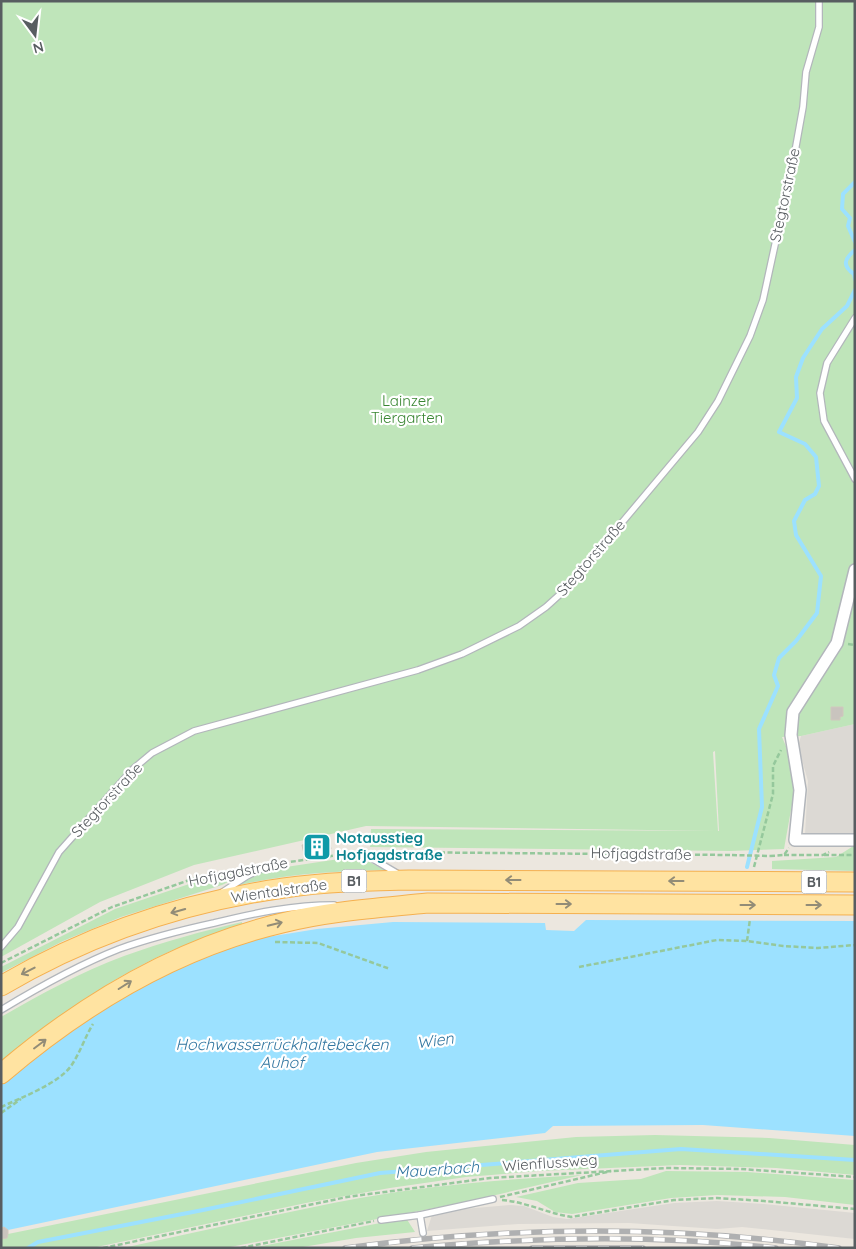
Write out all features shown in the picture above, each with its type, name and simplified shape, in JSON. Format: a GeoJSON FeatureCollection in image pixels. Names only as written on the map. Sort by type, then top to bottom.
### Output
{"type":"FeatureCollection","features":[{"type":"Feature","properties":{"kind":"main road","name":"Wientalstraße"},"geometry":{"type":"LineString","coordinates":[[1,986],[95,939],[161,916],[205,903],[292,887],[362,881],[409,880],[855,882]]}},
{"type":"Feature","properties":{"kind":"main road","name":"Wientalstraße"},"geometry":{"type":"LineString","coordinates":[[89,1016],[141,975],[191,952],[253,930],[321,916],[428,903],[855,905]]}},
{"type":"Feature","properties":{"kind":"main road","name":"B1"},"geometry":{"type":"LineString","coordinates":[[1,1074],[89,1016]]}},
{"type":"Feature","properties":{"kind":"street"},"geometry":{"type":"LineString","coordinates":[[855,570],[837,643],[793,712],[791,736],[800,790],[795,840],[855,840]]}},
{"type":"Feature","properties":{"kind":"lane","name":"Stegtorstraße"},"geometry":{"type":"LineString","coordinates":[[1,947],[18,927],[59,852],[133,769],[152,754],[194,731],[418,670],[462,654],[518,626],[546,607],[567,588],[698,432],[722,393],[750,336],[763,300],[794,157],[803,107],[806,72],[819,27],[819,1]]}},
{"type":"Feature","properties":{"kind":"lane"},"geometry":{"type":"LineString","coordinates":[[855,318],[827,363],[820,393],[824,421],[855,479]]}},
{"type":"Feature","properties":{"kind":"lane"},"geometry":{"type":"LineString","coordinates":[[361,852],[409,880]]}},
{"type":"Feature","properties":{"kind":"lane"},"geometry":{"type":"LineString","coordinates":[[205,903],[266,866]]}},
{"type":"Feature","properties":{"kind":"lane"},"geometry":{"type":"LineString","coordinates":[[1,1010],[30,992],[74,970],[119,950],[160,936],[262,911],[302,905],[428,903]]}},
{"type":"Feature","properties":{"kind":"lane"},"geometry":{"type":"LineString","coordinates":[[381,1220],[420,1215],[493,1199]]}},
{"type":"Feature","properties":{"kind":"lane"},"geometry":{"type":"LineString","coordinates":[[420,1215],[423,1234]]}},
{"type":"Feature","properties":{"kind":"path"},"geometry":{"type":"LineString","coordinates":[[754,867],[773,794],[773,766]]}},
{"type":"Feature","properties":{"kind":"path","name":"Hofjagdstraße"},"geometry":{"type":"LineString","coordinates":[[266,866],[361,852],[770,856],[784,855],[795,840]]}},
{"type":"Feature","properties":{"kind":"path"},"geometry":{"type":"LineString","coordinates":[[823,855],[855,855]]}},
{"type":"Feature","properties":{"kind":"path","name":"Hofjagdstraße"},"geometry":{"type":"LineString","coordinates":[[1,963],[112,907],[201,876],[238,870]]}},
{"type":"Feature","properties":{"kind":"path"},"geometry":{"type":"LineString","coordinates":[[746,941],[750,918]]}},
{"type":"Feature","properties":{"kind":"path"},"geometry":{"type":"LineString","coordinates":[[579,967],[717,940],[818,948],[855,945]]}},
{"type":"Feature","properties":{"kind":"path"},"geometry":{"type":"LineString","coordinates":[[274,943],[282,941],[318,943],[390,969]]}},
{"type":"Feature","properties":{"kind":"path"},"geometry":{"type":"LineString","coordinates":[[1,1106],[39,1090],[71,1066],[89,1016]]}},
{"type":"Feature","properties":{"kind":"path"},"geometry":{"type":"LineString","coordinates":[[1,1113],[26,1096]]}},
{"type":"Feature","properties":{"kind":"path","name":"Wienflussweg"},"geometry":{"type":"LineString","coordinates":[[103,1248],[347,1196],[490,1178],[620,1169],[666,1168],[741,1169],[855,1177]]}},
{"type":"Feature","properties":{"kind":"path"},"geometry":{"type":"LineString","coordinates":[[493,1199],[620,1169]]}},
{"type":"Feature","properties":{"kind":"path"},"geometry":{"type":"LineString","coordinates":[[493,1199],[517,1201],[554,1214],[571,1217],[674,1200],[717,1198],[764,1200],[855,1209]]}},
{"type":"Feature","properties":{"kind":"path"},"geometry":{"type":"LineString","coordinates":[[241,1248],[381,1220]]}},
{"type":"Feature","properties":{"kind":"shaded area"},"geometry":{"type":"Polygon","coordinates":[[[855,724],[855,835],[805,835],[808,781],[798,746],[801,736],[855,724]]]}},
{"type":"Feature","properties":{"kind":"shaded area"},"geometry":{"type":"Polygon","coordinates":[[[717,1201],[855,1213],[855,1239],[742,1227],[717,1229],[629,1223],[518,1224],[427,1231],[432,1215],[463,1209],[510,1205],[524,1206],[553,1217],[567,1219],[674,1203],[717,1201]]]}},
{"type":"Feature","properties":{"kind":"green space","name":"Lainzer Tiergarten"},"geometry":{"type":"Polygon","coordinates":[[[1,1],[855,1],[855,724],[801,736],[782,737],[788,751],[794,793],[784,849],[730,851],[370,847],[371,829],[717,831],[366,826],[194,865],[100,902],[1,957],[1,1]],[[715,751],[713,752],[719,831],[715,751]]]}},
{"type":"Feature","properties":{"kind":"green space"},"geometry":{"type":"Polygon","coordinates":[[[855,845],[855,871],[772,869],[772,861],[836,857],[855,845]]]}},
{"type":"Feature","properties":{"kind":"green space"},"geometry":{"type":"Polygon","coordinates":[[[359,856],[384,870],[310,874],[236,886],[266,870],[359,856]]]}},
{"type":"Feature","properties":{"kind":"green space"},"geometry":{"type":"Polygon","coordinates":[[[253,870],[222,885],[121,917],[63,941],[1,973],[1,967],[115,909],[201,880],[253,870]]]}},
{"type":"Feature","properties":{"kind":"green space"},"geometry":{"type":"Polygon","coordinates":[[[242,922],[242,925],[175,949],[114,981],[56,1019],[1,1064],[1,1017],[61,984],[108,962],[168,941],[242,922]]]}},
{"type":"Feature","properties":{"kind":"green space"},"geometry":{"type":"Polygon","coordinates":[[[655,1135],[769,1138],[855,1145],[855,1175],[776,1168],[680,1165],[540,1171],[466,1177],[306,1203],[92,1248],[1,1248],[1,1239],[7,1238],[8,1234],[356,1163],[426,1152],[576,1137],[655,1135]]]}},
{"type":"Feature","properties":{"kind":"green space"},"geometry":{"type":"Polygon","coordinates":[[[666,1171],[747,1172],[855,1180],[855,1205],[785,1197],[717,1195],[671,1198],[572,1214],[555,1212],[537,1201],[516,1197],[578,1183],[641,1179],[666,1171]]]}},
{"type":"Feature","properties":{"kind":"green space"},"geometry":{"type":"Polygon","coordinates":[[[582,1175],[461,1203],[225,1248],[123,1248],[387,1193],[471,1183],[582,1175]]]}},
{"type":"Feature","properties":{"kind":"green space"},"geometry":{"type":"Polygon","coordinates":[[[406,1218],[415,1232],[356,1238],[297,1248],[251,1248],[406,1218]]]}},
{"type":"Feature","properties":{"kind":"water","name":"Hochwasserrückhaltebecken Auhof"},"geometry":{"type":"Polygon","coordinates":[[[586,920],[855,921],[855,1136],[703,1125],[553,1126],[545,1133],[377,1152],[8,1230],[4,1227],[1,1228],[1,1085],[16,1071],[111,1001],[199,957],[255,939],[317,929],[393,922],[545,923],[546,930],[574,931],[586,920]]]}},
{"type":"Feature","properties":{"kind":"building"},"geometry":{"type":"Polygon","coordinates":[[[831,707],[843,707],[843,716],[840,717],[840,720],[831,720],[831,707]]]}},
{"type":"Feature","properties":{"kind":"building","name":"Notausstieg Hofjagdstraße"},"geometry":{"type":"Polygon","coordinates":[[[329,840],[331,849],[304,854],[302,845],[329,840]]]}},
{"type":"Feature","properties":{"kind":"building"},"geometry":{"type":"Polygon","coordinates":[[[4,1227],[8,1230],[7,1238],[1,1239],[1,1228],[4,1227]]]}},
{"type":"Feature","properties":{"kind":"waterway"},"geometry":{"type":"LineString","coordinates":[[855,182],[843,194],[842,209],[850,218],[848,226],[855,242]]}},
{"type":"Feature","properties":{"kind":"waterway"},"geometry":{"type":"LineString","coordinates":[[855,250],[846,262],[855,279]]}},
{"type":"Feature","properties":{"kind":"waterway"},"geometry":{"type":"LineString","coordinates":[[747,867],[762,807],[759,729],[778,686],[774,675],[779,658],[796,641],[817,613],[821,576],[796,535],[794,521],[805,500],[815,494],[819,486],[816,457],[805,444],[779,432],[797,398],[796,377],[803,358],[822,329],[847,306],[855,290]]}},
{"type":"Feature","properties":{"kind":"waterway","name":"Mauerbach"},"geometry":{"type":"LineString","coordinates":[[28,1248],[38,1242],[380,1173],[681,1149],[855,1160]]}},
{"type":"Feature","properties":{"kind":"railway"},"geometry":{"type":"LineString","coordinates":[[345,1248],[468,1235],[592,1231],[716,1235],[839,1248]]}},
{"type":"Feature","properties":{"kind":"railway"},"geometry":{"type":"LineString","coordinates":[[412,1248],[548,1239],[640,1239],[776,1248]]}},
{"type":"Feature","properties":{"kind":"railway"},"geometry":{"type":"LineString","coordinates":[[532,1248],[643,1248]]}},
{"type":"Feature","properties":{"kind":"place","name":"Notausstieg Hofjagdstraße"},"geometry":{"type":"Point","coordinates":[317,847]}},
{"type":"Feature","properties":{"kind":"water label","name":"Wien"},"geometry":{"type":"Point","coordinates":[435,1040]}}]}
